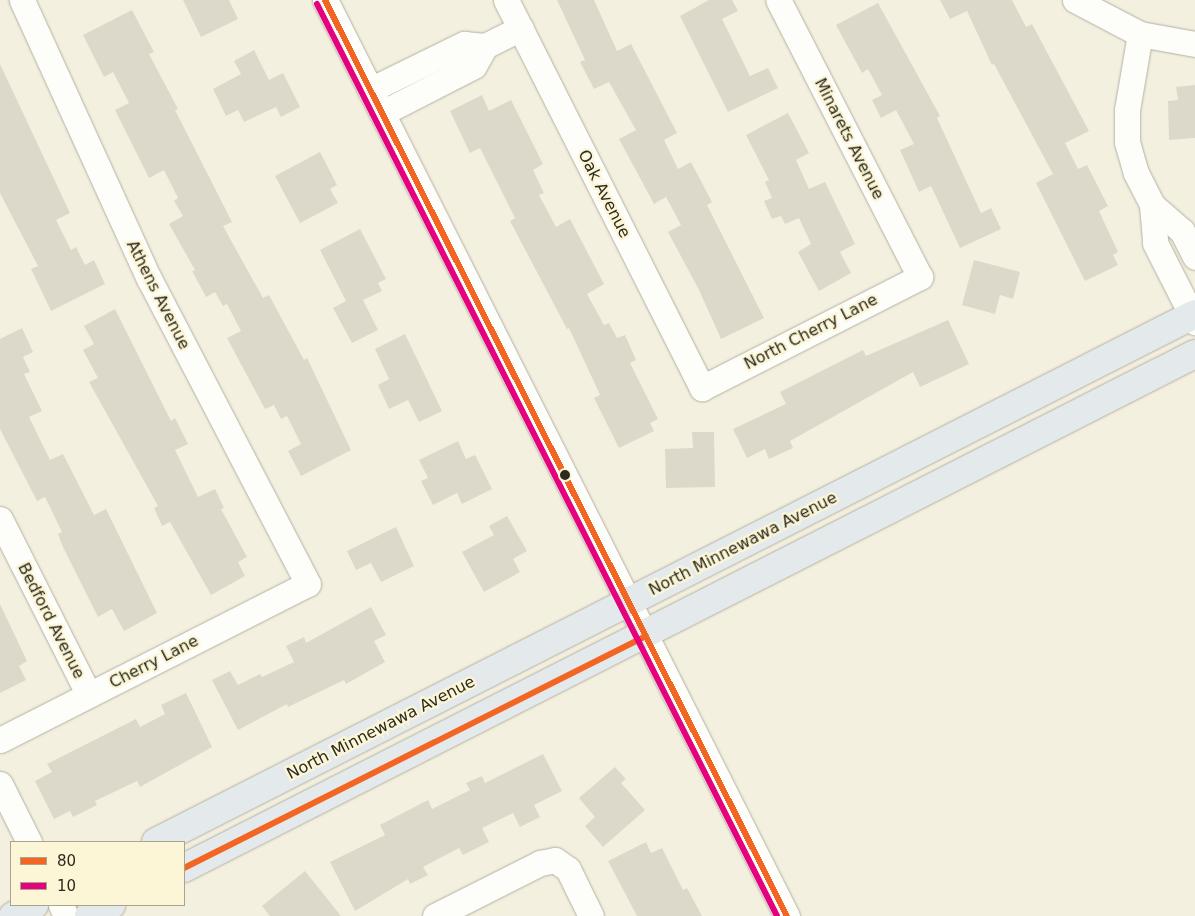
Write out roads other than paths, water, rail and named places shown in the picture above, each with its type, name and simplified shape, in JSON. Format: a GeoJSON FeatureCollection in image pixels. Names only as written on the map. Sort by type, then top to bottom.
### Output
{"type":"FeatureCollection","features":[{"type":"Feature","properties":{"kind":"main road","name":"North Minnewawa Avenue"},"geometry":{"type":"LineString","coordinates":[[158,841],[1194,317]]}},
{"type":"Feature","properties":{"kind":"main road"},"geometry":{"type":"LineString","coordinates":[[185,867],[646,636],[1195,354]]}},
{"type":"Feature","properties":{"kind":"main road"},"geometry":{"type":"LineString","coordinates":[[13,916],[32,906]]}},
{"type":"Feature","properties":{"kind":"main road"},"geometry":{"type":"LineString","coordinates":[[89,916],[109,906]]}},
{"type":"Feature","properties":{"kind":"street","name":"Athens Avenue"},"geometry":{"type":"LineString","coordinates":[[22,0],[145,271],[308,584]]}},
{"type":"Feature","properties":{"kind":"street"},"geometry":{"type":"LineString","coordinates":[[325,0],[787,916]]}},
{"type":"Feature","properties":{"kind":"street","name":"Oak Avenue"},"geometry":{"type":"LineString","coordinates":[[506,0],[702,388]]}},
{"type":"Feature","properties":{"kind":"street","name":"Minarets Avenue"},"geometry":{"type":"LineString","coordinates":[[778,0],[920,277]]}},
{"type":"Feature","properties":{"kind":"street"},"geometry":{"type":"LineString","coordinates":[[1075,0],[1140,34],[1195,44]]}},
{"type":"Feature","properties":{"kind":"street"},"geometry":{"type":"LineString","coordinates":[[370,90],[433,73],[474,66],[485,46],[520,28]]}},
{"type":"Feature","properties":{"kind":"street"},"geometry":{"type":"LineString","coordinates":[[1140,34],[1126,127],[1131,158],[1152,206],[1155,244],[1194,317]]}},
{"type":"Feature","properties":{"kind":"street"},"geometry":{"type":"LineString","coordinates":[[382,113],[433,73]]}},
{"type":"Feature","properties":{"kind":"street"},"geometry":{"type":"LineString","coordinates":[[1152,206],[1182,231],[1195,257]]}},
{"type":"Feature","properties":{"kind":"street","name":"North Cherry Lane"},"geometry":{"type":"LineString","coordinates":[[702,388],[920,277]]}},
{"type":"Feature","properties":{"kind":"street","name":"Bedford Avenue"},"geometry":{"type":"LineString","coordinates":[[0,519],[89,695]]}},
{"type":"Feature","properties":{"kind":"street","name":"Cherry Lane"},"geometry":{"type":"LineString","coordinates":[[0,740],[308,584]]}},
{"type":"Feature","properties":{"kind":"street"},"geometry":{"type":"LineString","coordinates":[[0,784],[28,841]]}},
{"type":"Feature","properties":{"kind":"street"},"geometry":{"type":"LineString","coordinates":[[435,916],[540,863],[555,860],[568,868],[591,916]]}}]}
